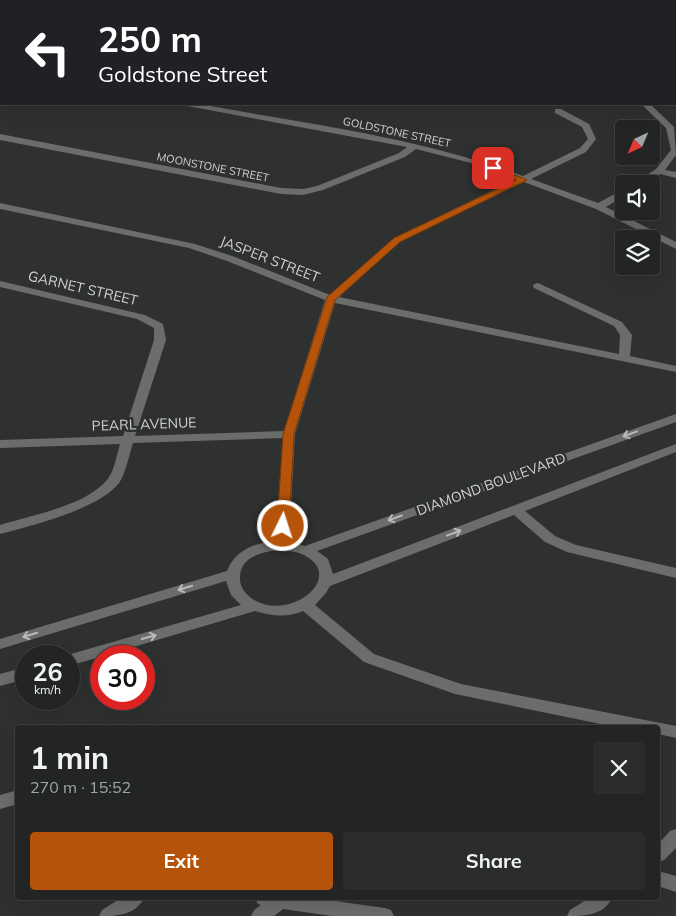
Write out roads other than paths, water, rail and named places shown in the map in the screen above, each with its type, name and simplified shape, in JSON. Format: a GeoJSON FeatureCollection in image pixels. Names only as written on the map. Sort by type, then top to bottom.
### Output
{"type":"FeatureCollection","features":[{"type":"Feature","properties":{"kind":"street","name":"GOLDSTONE STREET"},"geometry":{"type":"LineString","coordinates":[[192,105],[415,146],[478,162],[599,207],[676,246]]}},
{"type":"Feature","properties":{"kind":"street"},"geometry":{"type":"LineString","coordinates":[[646,105],[673,128],[675,150],[659,170],[651,175]]}},
{"type":"Feature","properties":{"kind":"street"},"geometry":{"type":"LineString","coordinates":[[282,545],[289,434],[331,299],[397,240],[583,150],[592,139],[586,126],[558,111]]}},
{"type":"Feature","properties":{"kind":"street","name":"MOONSTONE STREET"},"geometry":{"type":"LineString","coordinates":[[0,137],[281,191],[303,192],[320,188],[402,155],[415,146]]}},
{"type":"Feature","properties":{"kind":"street"},"geometry":{"type":"LineString","coordinates":[[659,170],[676,174]]}},
{"type":"Feature","properties":{"kind":"street"},"geometry":{"type":"LineString","coordinates":[[599,207],[615,197]]}},
{"type":"Feature","properties":{"kind":"street","name":"JASPER STREET"},"geometry":{"type":"LineString","coordinates":[[0,206],[191,246],[231,259],[331,299],[676,369]]}},
{"type":"Feature","properties":{"kind":"street","name":"GARNET STREET"},"geometry":{"type":"LineString","coordinates":[[0,284],[142,317],[159,326],[160,340],[128,440]]}},
{"type":"Feature","properties":{"kind":"street"},"geometry":{"type":"LineString","coordinates":[[538,286],[618,324],[626,335],[624,359]]}},
{"type":"Feature","properties":{"kind":"street","name":"DIAMOND BOULEVARD"},"geometry":{"type":"LineString","coordinates":[[306,550],[676,418]]}},
{"type":"Feature","properties":{"kind":"street","name":"PEARL AVENUE"},"geometry":{"type":"LineString","coordinates":[[0,444],[289,434]]}},
{"type":"Feature","properties":{"kind":"street"},"geometry":{"type":"LineString","coordinates":[[0,530],[86,502],[102,493],[114,481],[128,440]]}},
{"type":"Feature","properties":{"kind":"street"},"geometry":{"type":"LineString","coordinates":[[327,582],[676,448]]}},
{"type":"Feature","properties":{"kind":"street"},"geometry":{"type":"LineString","coordinates":[[515,509],[550,539],[572,549],[676,573]]}},
{"type":"Feature","properties":{"kind":"street"},"geometry":{"type":"LineString","coordinates":[[282,545],[306,550],[316,556],[323,564],[327,572],[327,582],[320,595],[305,605],[280,611],[254,606],[244,601],[232,584],[232,574],[236,565],[244,556],[255,550],[282,545]]}},
{"type":"Feature","properties":{"kind":"street"},"geometry":{"type":"LineString","coordinates":[[0,644],[232,574]]}},
{"type":"Feature","properties":{"kind":"street"},"geometry":{"type":"LineString","coordinates":[[305,605],[369,658],[460,690],[638,725]]}},
{"type":"Feature","properties":{"kind":"street"},"geometry":{"type":"LineString","coordinates":[[80,657],[254,606]]}},
{"type":"Feature","properties":{"kind":"street"},"geometry":{"type":"LineString","coordinates":[[0,680],[15,675]]}},
{"type":"Feature","properties":{"kind":"street"},"geometry":{"type":"LineString","coordinates":[[660,728],[676,732]]}},
{"type":"Feature","properties":{"kind":"street"},"geometry":{"type":"LineString","coordinates":[[0,802],[15,798]]}},
{"type":"Feature","properties":{"kind":"street"},"geometry":{"type":"LineString","coordinates":[[660,853],[676,836]]}},
{"type":"Feature","properties":{"kind":"street"},"geometry":{"type":"LineString","coordinates":[[660,880],[676,884]]}},
{"type":"Feature","properties":{"kind":"street"},"geometry":{"type":"LineString","coordinates":[[108,916],[132,900]]}},
{"type":"Feature","properties":{"kind":"street"},"geometry":{"type":"LineString","coordinates":[[260,916],[271,900]]}},
{"type":"Feature","properties":{"kind":"street"},"geometry":{"type":"LineString","coordinates":[[279,900],[385,916]]}},
{"type":"Feature","properties":{"kind":"street"},"geometry":{"type":"LineString","coordinates":[[576,916],[600,900]]}}]}
